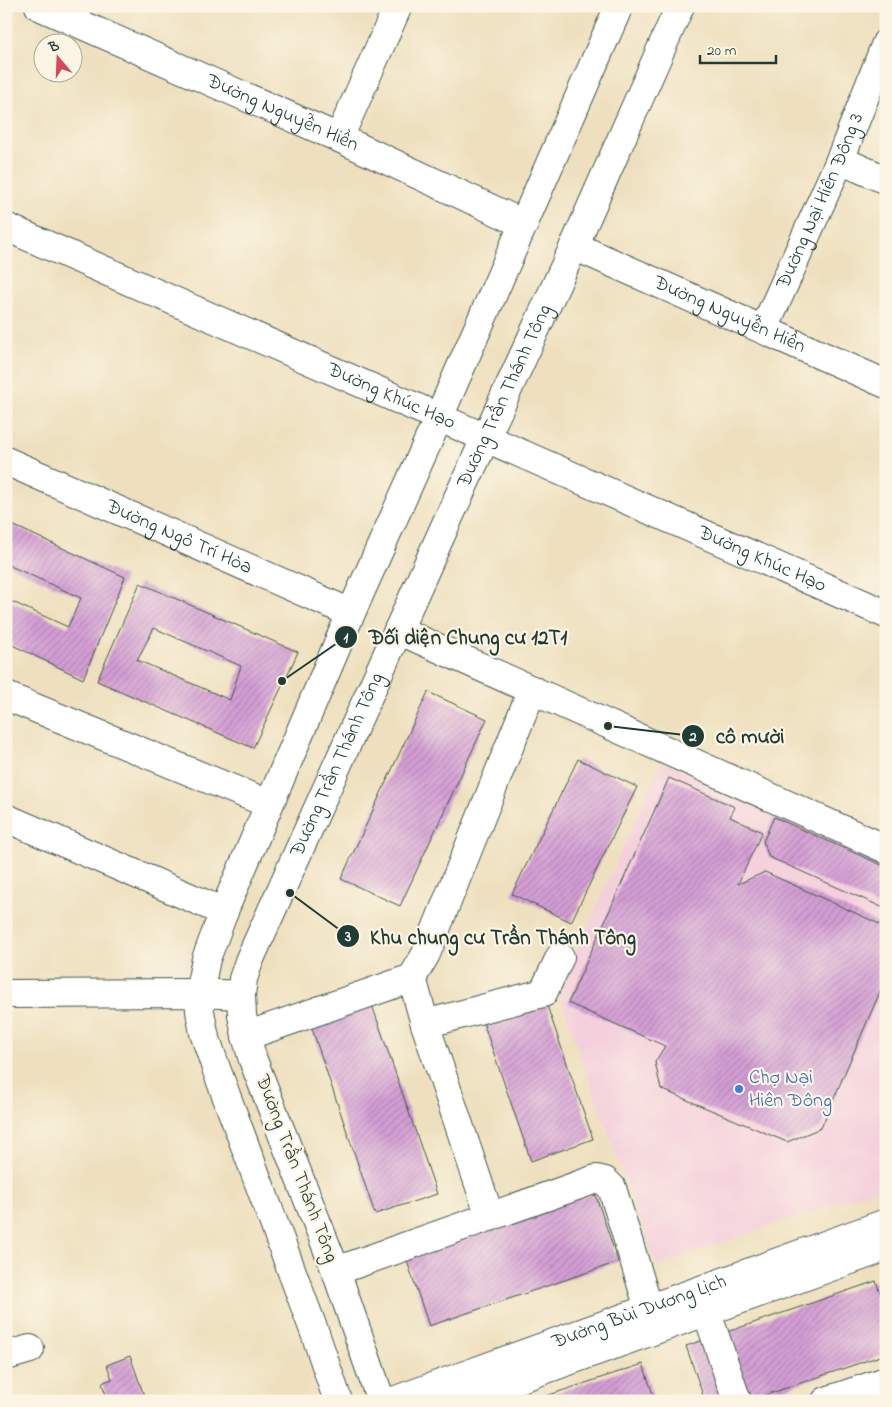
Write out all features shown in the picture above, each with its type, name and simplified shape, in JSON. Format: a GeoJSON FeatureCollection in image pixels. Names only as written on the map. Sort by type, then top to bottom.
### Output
{"type":"FeatureCollection","features":[{"type":"Feature","properties":{"kind":"street","name":"Đường Nguyễn Hiền"},"geometry":{"type":"LineString","coordinates":[[39,6],[338,138],[524,224]]}},
{"type":"Feature","properties":{"kind":"street"},"geometry":{"type":"LineString","coordinates":[[338,138],[398,6]]}},
{"type":"Feature","properties":{"kind":"street","name":"Đường Trần Thánh Tông"},"geometry":{"type":"LineString","coordinates":[[338,1401],[316,1336],[214,1064],[204,1033],[199,993],[206,959],[269,804],[351,613],[619,6]]}},
{"type":"Feature","properties":{"kind":"street","name":"Đường Trần Thánh Tông"},"geometry":{"type":"LineString","coordinates":[[381,1401],[336,1271],[253,1060],[242,1015],[241,995],[243,979],[249,961],[485,438],[574,246],[680,6]]}},
{"type":"Feature","properties":{"kind":"street","name":"Đường Nại Hiên Đông 3"},"geometry":{"type":"LineString","coordinates":[[764,329],[840,160],[886,44]]}},
{"type":"Feature","properties":{"kind":"street"},"geometry":{"type":"LineString","coordinates":[[840,160],[886,180]]}},
{"type":"Feature","properties":{"kind":"street","name":"Đường Khúc Hạo"},"geometry":{"type":"LineString","coordinates":[[6,227],[886,614]]}},
{"type":"Feature","properties":{"kind":"street","name":"Đường Nguyễn Hiền"},"geometry":{"type":"LineString","coordinates":[[574,246],[886,384]]}},
{"type":"Feature","properties":{"kind":"street","name":"Đường Ngô Trí Hòa"},"geometry":{"type":"LineString","coordinates":[[6,461],[351,613]]}},
{"type":"Feature","properties":{"kind":"street"},"geometry":{"type":"LineString","coordinates":[[398,630],[886,849]]}},
{"type":"Feature","properties":{"kind":"street"},"geometry":{"type":"LineString","coordinates":[[246,1036],[412,978],[426,954],[532,690]]}},
{"type":"Feature","properties":{"kind":"street"},"geometry":{"type":"LineString","coordinates":[[6,696],[269,804]]}},
{"type":"Feature","properties":{"kind":"street"},"geometry":{"type":"LineString","coordinates":[[6,818],[224,912]]}},
{"type":"Feature","properties":{"kind":"street"},"geometry":{"type":"LineString","coordinates":[[425,1024],[543,994],[560,957]]}},
{"type":"Feature","properties":{"kind":"street"},"geometry":{"type":"LineString","coordinates":[[412,978],[425,1024],[490,1217]]}},
{"type":"Feature","properties":{"kind":"street"},"geometry":{"type":"LineString","coordinates":[[6,994],[199,993],[241,995]]}},
{"type":"Feature","properties":{"kind":"street"},"geometry":{"type":"LineString","coordinates":[[336,1271],[596,1179],[605,1181],[612,1188],[649,1309]]}},
{"type":"Feature","properties":{"kind":"street","name":"Đường Bùi Dương Lịch"},"geometry":{"type":"LineString","coordinates":[[393,1401],[649,1309],[704,1301],[880,1234]]}},
{"type":"Feature","properties":{"kind":"street"},"geometry":{"type":"LineString","coordinates":[[457,1401],[704,1301],[737,1401]]}},
{"type":"Feature","properties":{"kind":"street"},"geometry":{"type":"LineString","coordinates":[[826,1401],[886,1381]]}},
{"type":"Feature","properties":{"kind":"shaded area","name":"Chợ Nại Hiên Đông"},"geometry":{"type":"Polygon","coordinates":[[[662,761],[886,861],[886,1186],[656,1266],[558,992],[662,761]]]}},
{"type":"Feature","properties":{"kind":"building"},"geometry":{"type":"Polygon","coordinates":[[[6,522],[125,577],[83,679],[6,642],[6,599],[68,627],[81,598],[6,564],[6,522]]]}},
{"type":"Feature","properties":{"kind":"building"},"geometry":{"type":"Polygon","coordinates":[[[140,583],[298,652],[253,748],[97,681],[140,583]],[[154,628],[137,660],[230,700],[241,666],[154,628]]]}},
{"type":"Feature","properties":{"kind":"building"},"geometry":{"type":"Polygon","coordinates":[[[428,692],[487,719],[400,906],[341,879],[428,692]]]}},
{"type":"Feature","properties":{"kind":"building"},"geometry":{"type":"Polygon","coordinates":[[[578,759],[637,787],[571,922],[512,894],[578,759]]]}},
{"type":"Feature","properties":{"kind":"building"},"geometry":{"type":"Polygon","coordinates":[[[669,778],[735,807],[730,817],[762,832],[738,884],[765,872],[886,927],[886,978],[821,1128],[787,1142],[661,1089],[655,1062],[665,1046],[568,1003],[669,778]]]}},
{"type":"Feature","properties":{"kind":"building"},"geometry":{"type":"Polygon","coordinates":[[[774,817],[886,867],[886,909],[769,857],[763,842],[774,817]]]}},
{"type":"Feature","properties":{"kind":"building"},"geometry":{"type":"Polygon","coordinates":[[[544,997],[593,1139],[531,1161],[482,1019],[544,997]]]}},
{"type":"Feature","properties":{"kind":"building"},"geometry":{"type":"Polygon","coordinates":[[[370,999],[437,1194],[375,1214],[309,1020],[370,999]]]}},
{"type":"Feature","properties":{"kind":"building"},"geometry":{"type":"Polygon","coordinates":[[[595,1193],[618,1262],[429,1326],[406,1258],[595,1193]]]}},
{"type":"Feature","properties":{"kind":"building"},"geometry":{"type":"Polygon","coordinates":[[[876,1281],[886,1310],[886,1354],[748,1401],[705,1401],[686,1346],[876,1281]]]}},
{"type":"Feature","properties":{"kind":"building"},"geometry":{"type":"Polygon","coordinates":[[[130,1356],[146,1401],[108,1401],[102,1383],[112,1379],[107,1365],[130,1356]]]}},
{"type":"Feature","properties":{"kind":"building"},"geometry":{"type":"Polygon","coordinates":[[[643,1364],[655,1401],[534,1401],[534,1400],[643,1364]]]}},
{"type":"Feature","properties":{"kind":"place","name":"Đối diện Chung cư 12T1"},"geometry":{"type":"Point","coordinates":[282,681]}},
{"type":"Feature","properties":{"kind":"place","name":"cô mười"},"geometry":{"type":"Point","coordinates":[608,726]}},
{"type":"Feature","properties":{"kind":"place","name":"Khu chung cư Trần Thánh Tông"},"geometry":{"type":"Point","coordinates":[290,893]}},
{"type":"Feature","properties":{"kind":"place","name":"Chợ Nại Hiên Đông"},"geometry":{"type":"Point","coordinates":[739,1089]}}]}
